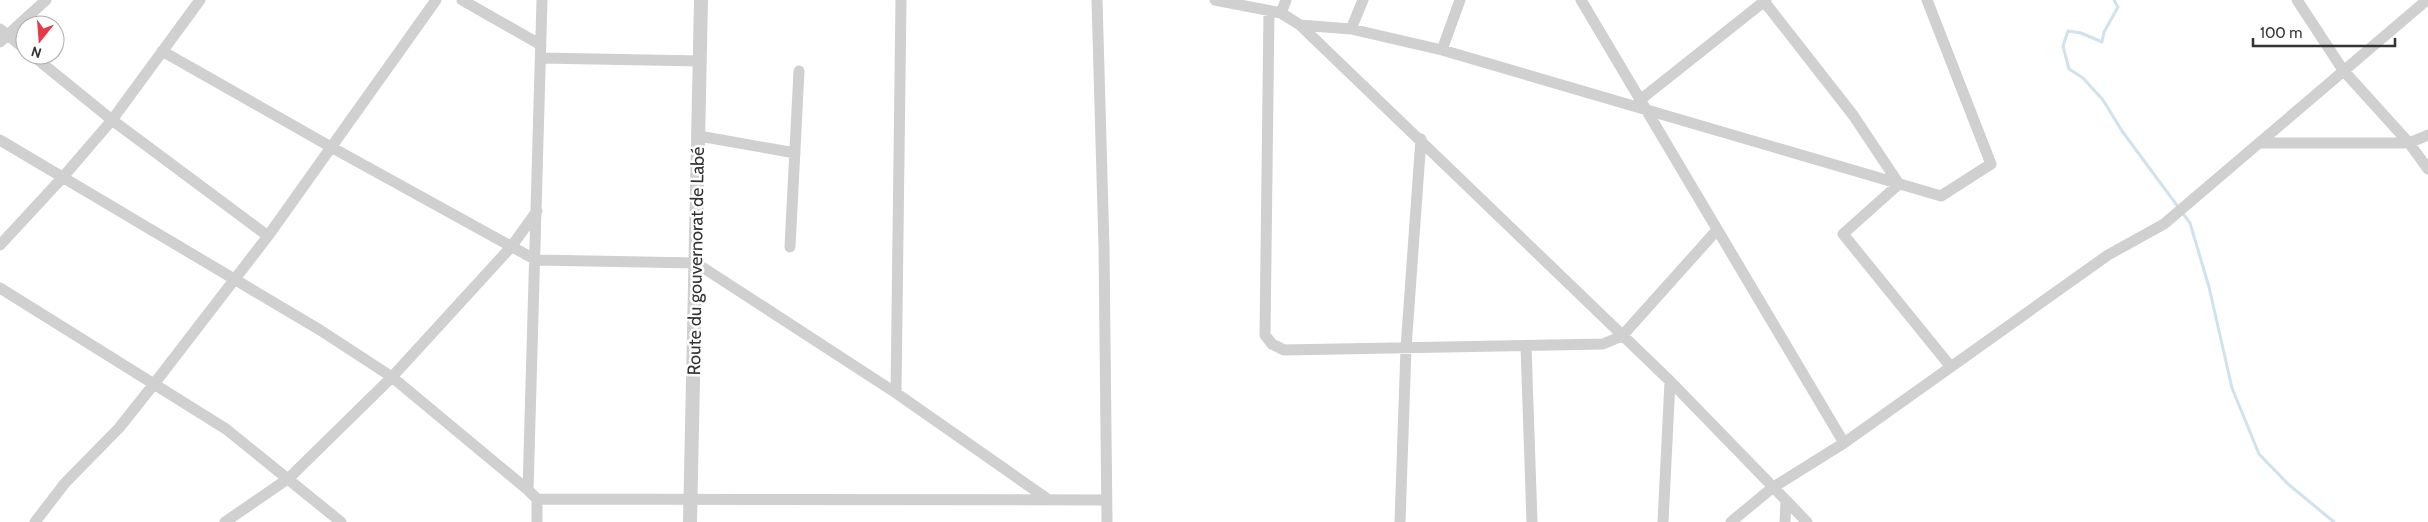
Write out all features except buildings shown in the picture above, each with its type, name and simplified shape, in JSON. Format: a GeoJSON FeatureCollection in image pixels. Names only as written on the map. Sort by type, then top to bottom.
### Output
{"type":"FeatureCollection","features":[{"type":"Feature","properties":{"kind":"street"},"geometry":{"type":"LineString","coordinates":[[15,43],[3,35],[46,0]]}},
{"type":"Feature","properties":{"kind":"street"},"geometry":{"type":"LineString","coordinates":[[0,245],[63,177],[112,120],[200,0]]}},
{"type":"Feature","properties":{"kind":"street"},"geometry":{"type":"LineString","coordinates":[[35,522],[65,483],[119,428],[268,236],[436,0]]}},
{"type":"Feature","properties":{"kind":"street"},"geometry":{"type":"LineString","coordinates":[[462,0],[541,45]]}},
{"type":"Feature","properties":{"kind":"street"},"geometry":{"type":"LineString","coordinates":[[528,490],[542,0]]}},
{"type":"Feature","properties":{"kind":"street","name":"Route du gouvernorat de Labé"},"geometry":{"type":"LineString","coordinates":[[690,522],[702,0]]}},
{"type":"Feature","properties":{"kind":"street"},"geometry":{"type":"LineString","coordinates":[[896,393],[901,0]]}},
{"type":"Feature","properties":{"kind":"street"},"geometry":{"type":"LineString","coordinates":[[1097,0],[1104,247],[1106,522]]}},
{"type":"Feature","properties":{"kind":"street"},"geometry":{"type":"LineString","coordinates":[[1215,0],[1281,13],[1300,25],[1670,381],[1807,522]]}},
{"type":"Feature","properties":{"kind":"street"},"geometry":{"type":"LineString","coordinates":[[1281,13],[1286,0]]}},
{"type":"Feature","properties":{"kind":"street"},"geometry":{"type":"LineString","coordinates":[[1351,29],[1363,0]]}},
{"type":"Feature","properties":{"kind":"street"},"geometry":{"type":"LineString","coordinates":[[1442,50],[1460,0]]}},
{"type":"Feature","properties":{"kind":"street"},"geometry":{"type":"LineString","coordinates":[[1581,0],[1716,230],[1844,442]]}},
{"type":"Feature","properties":{"kind":"street"},"geometry":{"type":"LineString","coordinates":[[1642,104],[1764,0],[1853,116],[1899,184]]}},
{"type":"Feature","properties":{"kind":"street"},"geometry":{"type":"LineString","coordinates":[[1300,25],[1351,29],[1442,50],[1642,104],[1941,196],[1991,164],[1927,0]]}},
{"type":"Feature","properties":{"kind":"street"},"geometry":{"type":"LineString","coordinates":[[2297,0],[2343,70],[2409,143],[2428,168]]}},
{"type":"Feature","properties":{"kind":"street"},"geometry":{"type":"LineString","coordinates":[[1731,522],[1772,488],[1844,442],[2108,255],[2164,224],[2427,0]]}},
{"type":"Feature","properties":{"kind":"street"},"geometry":{"type":"LineString","coordinates":[[1269,11],[1265,335],[1272,344],[1284,350],[1603,344],[1622,336],[1716,230]]}},
{"type":"Feature","properties":{"kind":"street"},"geometry":{"type":"LineString","coordinates":[[162,51],[536,260],[696,263],[896,393],[1049,500]]}},
{"type":"Feature","properties":{"kind":"street"},"geometry":{"type":"LineString","coordinates":[[541,58],[701,61]]}},
{"type":"Feature","properties":{"kind":"street"},"geometry":{"type":"LineString","coordinates":[[44,65],[112,120],[268,236]]}},
{"type":"Feature","properties":{"kind":"street"},"geometry":{"type":"LineString","coordinates":[[790,247],[799,72]]}},
{"type":"Feature","properties":{"kind":"street"},"geometry":{"type":"LineString","coordinates":[[2259,143],[2409,143],[2428,135]]}},
{"type":"Feature","properties":{"kind":"street"},"geometry":{"type":"LineString","coordinates":[[699,136],[795,153]]}},
{"type":"Feature","properties":{"kind":"street"},"geometry":{"type":"LineString","coordinates":[[0,140],[320,330],[392,376],[537,499],[1106,500]]}},
{"type":"Feature","properties":{"kind":"street"},"geometry":{"type":"LineString","coordinates":[[1400,522],[1406,348],[1421,140]]}},
{"type":"Feature","properties":{"kind":"street"},"geometry":{"type":"LineString","coordinates":[[1899,184],[1843,234],[1951,367]]}},
{"type":"Feature","properties":{"kind":"street"},"geometry":{"type":"LineString","coordinates":[[225,522],[289,478],[392,376],[511,247],[537,211]]}},
{"type":"Feature","properties":{"kind":"street"},"geometry":{"type":"LineString","coordinates":[[0,288],[226,429],[289,478],[341,522]]}},
{"type":"Feature","properties":{"kind":"street"},"geometry":{"type":"LineString","coordinates":[[1526,346],[1532,522]]}},
{"type":"Feature","properties":{"kind":"street"},"geometry":{"type":"LineString","coordinates":[[1664,522],[1670,381]]}},
{"type":"Feature","properties":{"kind":"street"},"geometry":{"type":"LineString","coordinates":[[537,499],[537,522]]}},
{"type":"Feature","properties":{"kind":"street"},"geometry":{"type":"LineString","coordinates":[[1785,522],[1786,502]]}},
{"type":"Feature","properties":{"kind":"waterway"},"geometry":{"type":"LineString","coordinates":[[2114,0],[2118,7],[2104,32],[2102,42],[2081,33],[2068,31],[2063,46],[2069,69],[2083,78],[2103,100],[2122,131],[2190,223],[2209,287],[2232,388],[2259,454],[2288,484],[2334,522]]}}]}
